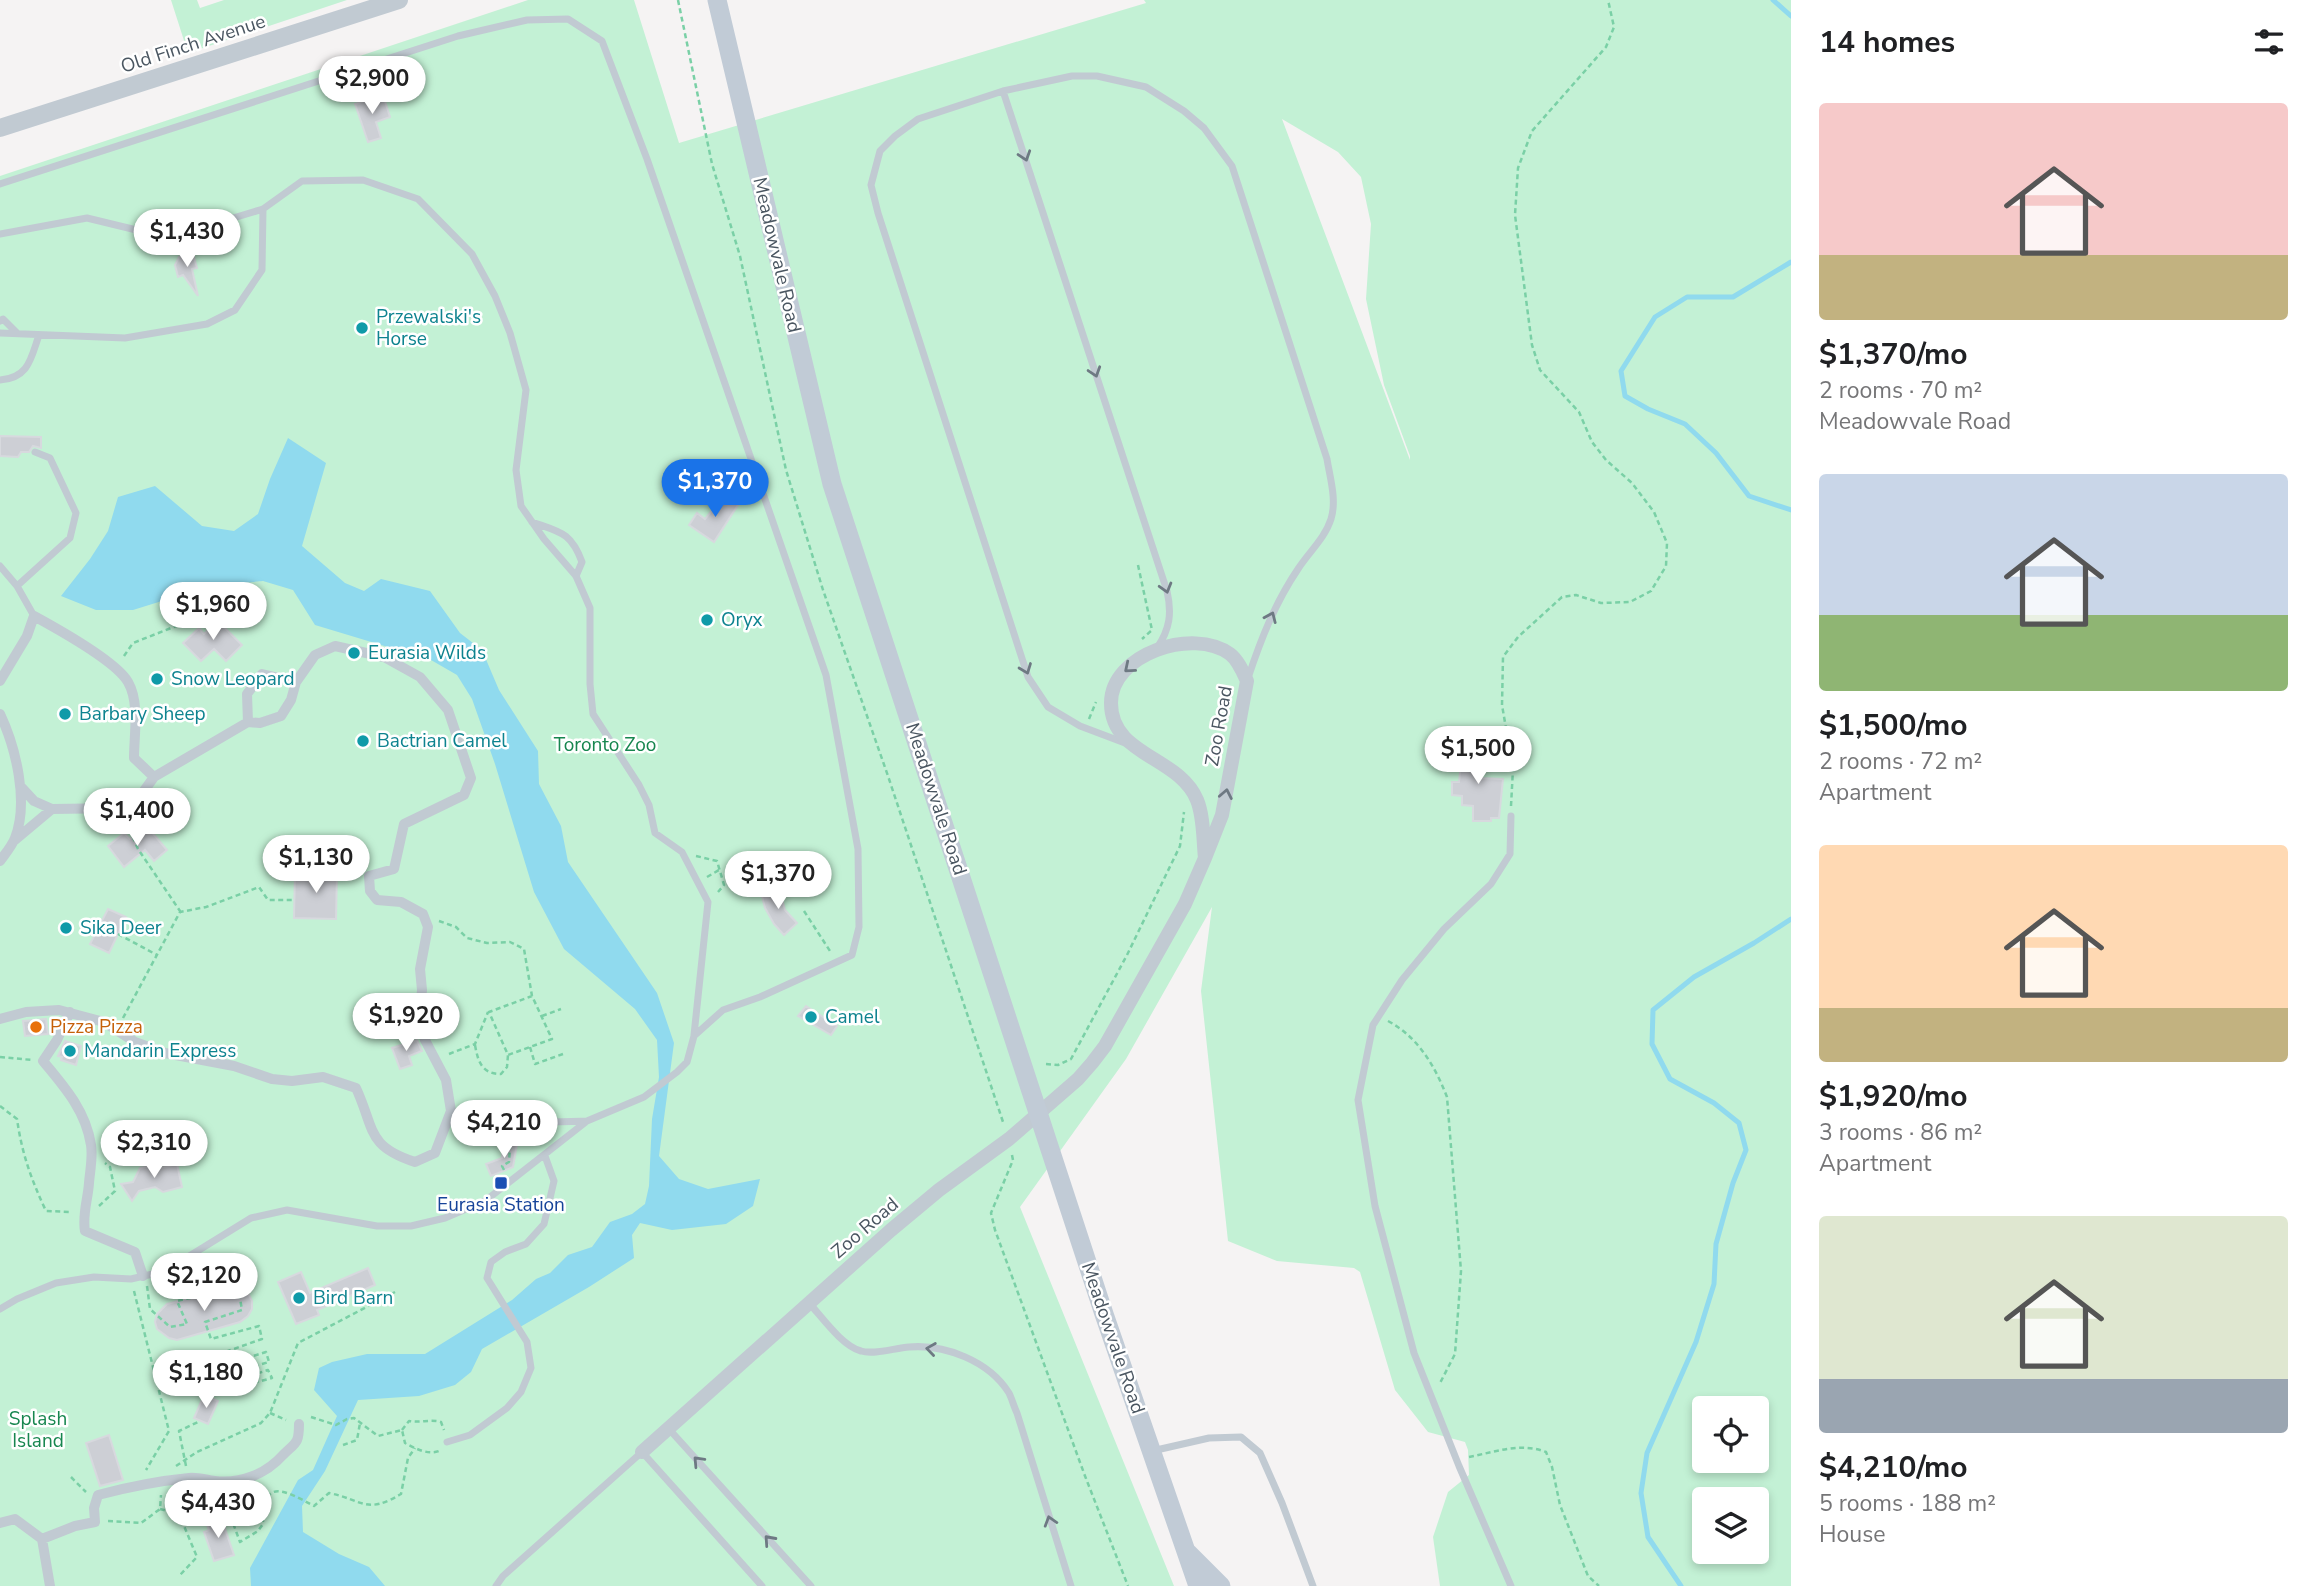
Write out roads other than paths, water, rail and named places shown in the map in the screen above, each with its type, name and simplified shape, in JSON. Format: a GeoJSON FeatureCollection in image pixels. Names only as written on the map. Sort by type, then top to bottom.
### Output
{"type":"FeatureCollection","features":[{"type":"Feature","properties":{"kind":"main road","name":"Meadowvale Road"},"geometry":{"type":"LineString","coordinates":[[717,0],[832,484],[1038,1114],[1198,1586]]}},
{"type":"Feature","properties":{"kind":"main road"},"geometry":{"type":"LineString","coordinates":[[1185,1549],[1221,1586]]}},
{"type":"Feature","properties":{"kind":"street","name":"Old Finch Avenue"},"geometry":{"type":"LineString","coordinates":[[0,128],[399,0]]}},
{"type":"Feature","properties":{"kind":"street"},"geometry":{"type":"LineString","coordinates":[[0,681],[27,636],[34,615],[116,667],[129,683],[135,708],[134,758],[154,778]]}},
{"type":"Feature","properties":{"kind":"street","name":"Zoo Road"},"geometry":{"type":"LineString","coordinates":[[642,1452],[891,1230],[939,1190],[1009,1139],[1078,1079],[1105,1046],[1185,904],[1205,858],[1222,815],[1247,681],[1230,654],[1210,646],[1172,644],[1131,664],[1119,676],[1113,688],[1113,716],[1117,728],[1129,744],[1180,776],[1197,799],[1205,858]]}},
{"type":"Feature","properties":{"kind":"street"},"geometry":{"type":"LineString","coordinates":[[0,1019],[26,1012],[70,1012],[104,1022],[135,1042],[165,1053],[234,1066],[272,1079],[292,1082],[323,1077],[356,1088],[374,1137],[391,1154],[415,1161],[435,1153],[451,1111],[446,1080],[425,1040],[419,1020],[422,990],[420,970],[428,927],[423,914],[401,902],[377,900],[370,891],[369,876],[394,869],[404,824],[464,794],[471,778],[448,710],[420,677],[384,657],[335,646],[315,655],[296,682],[281,716],[260,723],[248,722],[154,778],[141,795],[121,808],[52,809],[34,801],[22,788]]}},
{"type":"Feature","properties":{"kind":"street"},"geometry":{"type":"LineString","coordinates":[[248,722],[247,694],[262,674],[296,682]]}},
{"type":"Feature","properties":{"kind":"street"},"geometry":{"type":"LineString","coordinates":[[0,714],[22,788],[15,840]]}},
{"type":"Feature","properties":{"kind":"street"},"geometry":{"type":"LineString","coordinates":[[0,862],[15,840],[52,809]]}},
{"type":"Feature","properties":{"kind":"street"},"geometry":{"type":"LineString","coordinates":[[70,1012],[57,1040],[43,1061],[71,1095],[85,1121],[92,1147],[83,1219],[85,1231],[135,1252],[144,1276]]}},
{"type":"Feature","properties":{"kind":"street"},"geometry":{"type":"LineString","coordinates":[[42,1539],[75,1526],[95,1522],[94,1508],[98,1494],[137,1484],[195,1478],[219,1482],[251,1478],[273,1466],[295,1445],[299,1440],[299,1424]]}},
{"type":"Feature","properties":{"kind":"street"},"geometry":{"type":"LineString","coordinates":[[0,1523],[15,1519],[42,1539],[50,1586]]}},
{"type":"Feature","properties":{"kind":"lane"},"geometry":{"type":"LineString","coordinates":[[0,184],[458,36],[527,20],[568,19],[602,41],[647,159],[826,676],[858,849],[859,927],[852,955],[760,997],[723,1010],[694,1036]]}},
{"type":"Feature","properties":{"kind":"lane"},"geometry":{"type":"LineString","coordinates":[[1129,744],[1086,728],[1048,707],[1028,677],[1003,604],[871,185],[880,151],[918,119],[1003,91],[1072,75],[1097,75],[1146,88],[1184,111],[1204,128],[1232,166],[1327,459],[1333,498],[1332,516],[1326,531],[1276,604],[1247,681]]}},
{"type":"Feature","properties":{"kind":"lane"},"geometry":{"type":"LineString","coordinates":[[1003,91],[1167,591],[1171,607],[1169,624],[1157,649]]}},
{"type":"Feature","properties":{"kind":"lane"},"geometry":{"type":"LineString","coordinates":[[0,234],[87,218],[157,235],[220,222],[263,209],[302,181],[363,180],[418,199],[472,254],[495,296],[510,333],[526,390],[516,470],[521,506],[576,576],[590,608],[590,684],[593,714],[639,785],[649,805],[655,833],[682,852],[708,902],[694,1036],[687,1062],[644,1097],[587,1121],[485,1201],[445,1218],[411,1226],[377,1226],[287,1210],[251,1218],[165,1270],[131,1279],[94,1277],[56,1283],[0,1309]]}},
{"type":"Feature","properties":{"kind":"lane"},"geometry":{"type":"LineString","coordinates":[[0,333],[125,338],[207,324],[235,310],[262,270],[263,209]]}},
{"type":"Feature","properties":{"kind":"lane"},"geometry":{"type":"LineString","coordinates":[[0,321],[4,319],[17,333]]}},
{"type":"Feature","properties":{"kind":"lane"},"geometry":{"type":"LineString","coordinates":[[0,380],[11,379],[27,369],[39,335]]}},
{"type":"Feature","properties":{"kind":"lane"},"geometry":{"type":"LineString","coordinates":[[17,586],[70,538],[76,513],[50,458],[36,452]]}},
{"type":"Feature","properties":{"kind":"lane"},"geometry":{"type":"LineString","coordinates":[[532,522],[561,532],[576,545],[582,562],[576,576]]}},
{"type":"Feature","properties":{"kind":"lane"},"geometry":{"type":"LineString","coordinates":[[0,566],[17,586],[34,615]]}},
{"type":"Feature","properties":{"kind":"lane"},"geometry":{"type":"LineString","coordinates":[[1511,816],[1510,854],[1491,884],[1444,929],[1402,980],[1373,1025],[1358,1100],[1375,1206],[1414,1353],[1511,1586]]}},
{"type":"Feature","properties":{"kind":"lane"},"geometry":{"type":"LineString","coordinates":[[451,1111],[478,1119],[512,1122],[587,1121]]}},
{"type":"Feature","properties":{"kind":"lane"},"geometry":{"type":"LineString","coordinates":[[447,1442],[470,1436],[507,1408],[521,1392],[531,1368],[527,1342],[487,1278],[491,1262],[505,1252],[526,1244],[544,1224],[554,1181],[545,1156]]}},
{"type":"Feature","properties":{"kind":"lane"},"geometry":{"type":"LineString","coordinates":[[808,1303],[841,1338],[860,1351],[913,1347],[946,1351],[975,1362],[1000,1382],[1009,1394],[1017,1413],[1070,1586]]}},
{"type":"Feature","properties":{"kind":"lane"},"geometry":{"type":"LineString","coordinates":[[668,1428],[811,1586]]}},
{"type":"Feature","properties":{"kind":"lane"},"geometry":{"type":"LineString","coordinates":[[1152,1451],[1209,1438],[1241,1437],[1260,1453],[1282,1503],[1312,1586]]}},
{"type":"Feature","properties":{"kind":"lane"},"geometry":{"type":"LineString","coordinates":[[642,1452],[762,1586]]}},
{"type":"Feature","properties":{"kind":"lane","name":"Zoo Road"},"geometry":{"type":"LineString","coordinates":[[495,1586],[642,1452]]}},
{"type":"Feature","properties":{"kind":"water"},"geometry":{"type":"Polygon","coordinates":[[[288,438],[326,463],[302,546],[345,583],[364,591],[381,579],[430,591],[460,633],[482,650],[499,690],[538,751],[539,784],[561,826],[568,862],[657,993],[674,1043],[659,1156],[679,1179],[708,1189],[760,1179],[753,1206],[726,1224],[672,1230],[640,1223],[632,1235],[634,1258],[482,1349],[471,1372],[455,1385],[419,1396],[358,1400],[325,1471],[302,1506],[303,1532],[339,1554],[369,1567],[385,1586],[251,1586],[250,1568],[298,1480],[313,1470],[337,1416],[314,1390],[319,1368],[332,1362],[367,1354],[425,1354],[512,1300],[536,1279],[550,1273],[568,1255],[592,1247],[610,1222],[632,1214],[645,1204],[649,1186],[652,1119],[659,1077],[657,1040],[635,1009],[564,949],[534,892],[472,699],[457,675],[431,660],[315,625],[293,590],[263,581],[210,586],[133,610],[96,610],[61,596],[108,531],[118,497],[155,486],[202,526],[234,531],[258,514],[288,438]]]}},
{"type":"Feature","properties":{"kind":"waterway"},"geometry":{"type":"LineString","coordinates":[[1773,0],[1791,16]]}},
{"type":"Feature","properties":{"kind":"waterway"},"geometry":{"type":"LineString","coordinates":[[1791,262],[1733,297],[1687,297],[1655,317],[1621,371],[1625,396],[1685,424],[1716,453],[1749,496],[1791,510]]}},
{"type":"Feature","properties":{"kind":"waterway"},"geometry":{"type":"LineString","coordinates":[[1681,1586],[1648,1537],[1641,1493],[1647,1453],[1696,1342],[1714,1284],[1716,1244],[1733,1183],[1746,1150],[1739,1123],[1714,1103],[1670,1079],[1652,1044],[1653,1010],[1694,977],[1791,919]]}},
{"type":"Feature","properties":{"kind":"place","name":"Przewalski's Horse"},"geometry":{"type":"Point","coordinates":[362,328]}},
{"type":"Feature","properties":{"kind":"place","name":"Oryx"},"geometry":{"type":"Point","coordinates":[707,620]}},
{"type":"Feature","properties":{"kind":"place","name":"Eurasia Wilds"},"geometry":{"type":"Point","coordinates":[354,653]}},
{"type":"Feature","properties":{"kind":"place","name":"Snow Leopard"},"geometry":{"type":"Point","coordinates":[157,679]}},
{"type":"Feature","properties":{"kind":"place","name":"Barbary Sheep"},"geometry":{"type":"Point","coordinates":[65,714]}},
{"type":"Feature","properties":{"kind":"place","name":"Bactrian Camel"},"geometry":{"type":"Point","coordinates":[363,741]}},
{"type":"Feature","properties":{"kind":"place","name":"Sika Deer"},"geometry":{"type":"Point","coordinates":[66,928]}},
{"type":"Feature","properties":{"kind":"place","name":"Camel"},"geometry":{"type":"Point","coordinates":[811,1017]}},
{"type":"Feature","properties":{"kind":"place","name":"Pizza Pizza"},"geometry":{"type":"Point","coordinates":[36,1027]}},
{"type":"Feature","properties":{"kind":"place","name":"Mandarin Express"},"geometry":{"type":"Point","coordinates":[70,1051]}},
{"type":"Feature","properties":{"kind":"place","name":"Eurasia Station"},"geometry":{"type":"Point","coordinates":[501,1183]}},
{"type":"Feature","properties":{"kind":"place","name":"Bird Barn"},"geometry":{"type":"Point","coordinates":[299,1298]}},
{"type":"Feature","properties":{"kind":"park label","name":"Toronto Zoo"},"geometry":{"type":"Point","coordinates":[605,745]}},
{"type":"Feature","properties":{"kind":"park label","name":"Splash Island"},"geometry":{"type":"Point","coordinates":[38,1430]}}]}
